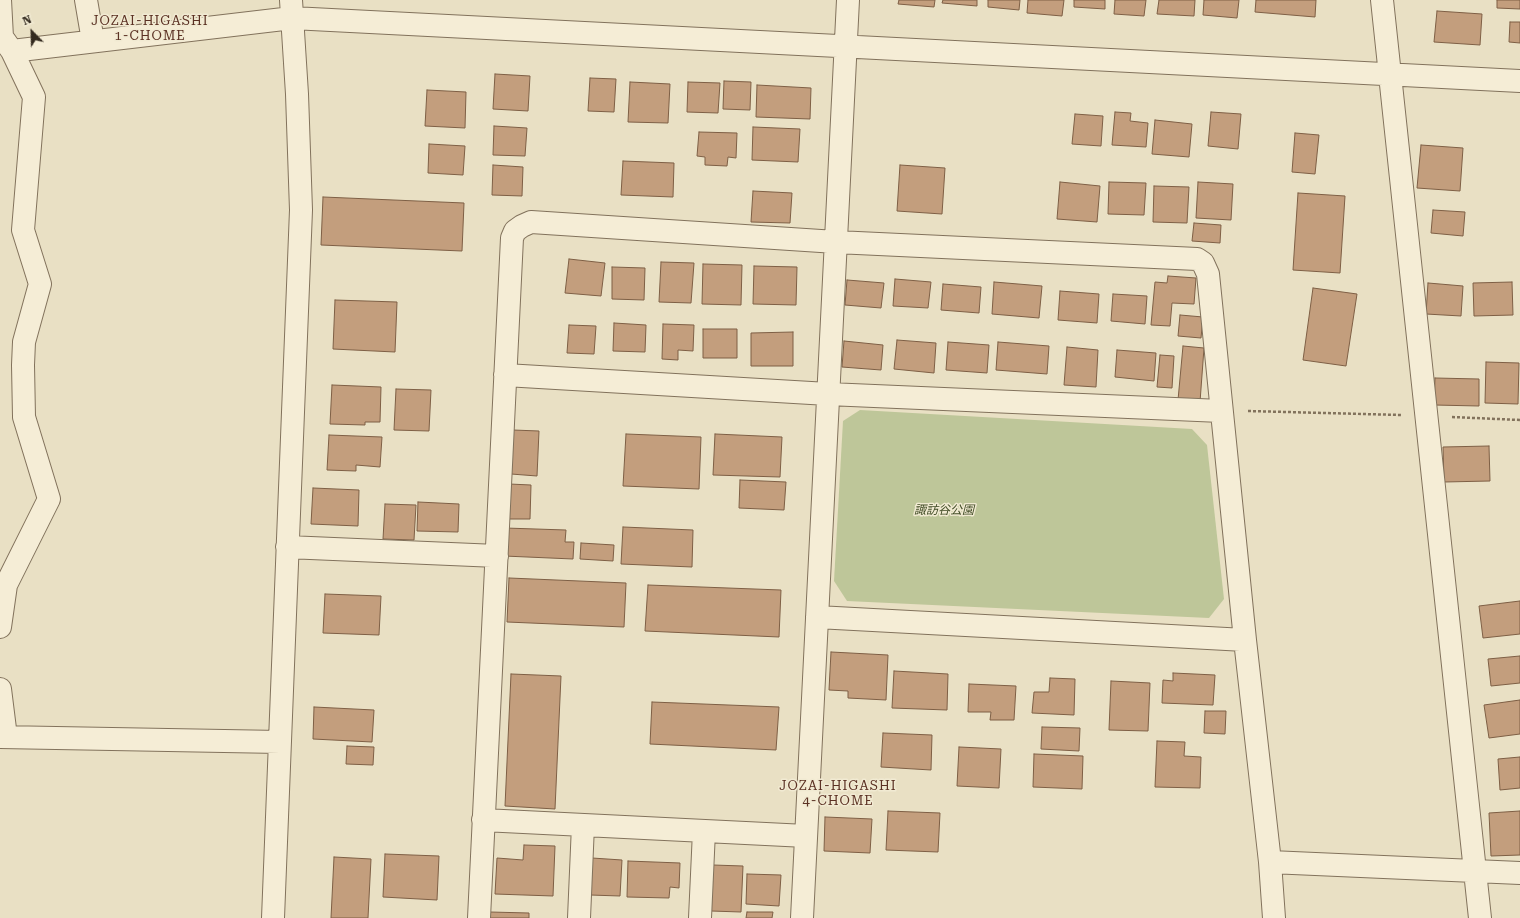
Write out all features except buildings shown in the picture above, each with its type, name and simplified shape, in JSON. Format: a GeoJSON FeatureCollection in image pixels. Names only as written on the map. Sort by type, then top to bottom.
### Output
{"type":"FeatureCollection","features":[{"type":"Feature","properties":{"kind":"street"},"geometry":{"type":"LineString","coordinates":[[0,0],[2,37],[12,51],[34,97],[23,230],[40,284],[24,342],[24,416],[49,499],[6,585],[0,627]]}},
{"type":"Feature","properties":{"kind":"street"},"geometry":{"type":"LineString","coordinates":[[86,0],[93,41]]}},
{"type":"Feature","properties":{"kind":"street"},"geometry":{"type":"LineString","coordinates":[[802,918],[848,0]]}},
{"type":"Feature","properties":{"kind":"street"},"geometry":{"type":"LineString","coordinates":[[1382,0],[1480,918]]}},
{"type":"Feature","properties":{"kind":"street"},"geometry":{"type":"LineString","coordinates":[[12,51],[93,41],[292,9],[846,47],[1520,81]]}},
{"type":"Feature","properties":{"kind":"street"},"geometry":{"type":"LineString","coordinates":[[273,918],[301,210],[292,9]]}},
{"type":"Feature","properties":{"kind":"street"},"geometry":{"type":"LineString","coordinates":[[479,918],[512,238],[515,231],[531,222],[836,242],[1197,259],[1203,263],[1208,274],[1245,640],[1270,862],[1274,918]]}},
{"type":"Feature","properties":{"kind":"street"},"geometry":{"type":"LineString","coordinates":[[506,375],[828,394],[1221,411]]}},
{"type":"Feature","properties":{"kind":"street"},"geometry":{"type":"LineString","coordinates":[[288,546],[497,556]]}},
{"type":"Feature","properties":{"kind":"street"},"geometry":{"type":"LineString","coordinates":[[817,617],[1245,640]]}},
{"type":"Feature","properties":{"kind":"street"},"geometry":{"type":"LineString","coordinates":[[0,689],[3,737],[280,742]]}},
{"type":"Feature","properties":{"kind":"street"},"geometry":{"type":"LineString","coordinates":[[483,820],[806,836]]}},
{"type":"Feature","properties":{"kind":"street"},"geometry":{"type":"LineString","coordinates":[[578,918],[583,825]]}},
{"type":"Feature","properties":{"kind":"street"},"geometry":{"type":"LineString","coordinates":[[700,918],[704,831]]}},
{"type":"Feature","properties":{"kind":"street"},"geometry":{"type":"LineString","coordinates":[[1270,862],[1520,874]]}},
{"type":"Feature","properties":{"kind":"path"},"geometry":{"type":"LineString","coordinates":[[1221,411],[1427,416],[1520,420]]}},
{"type":"Feature","properties":{"kind":"green space","name":"諏訪谷公園"},"geometry":{"type":"Polygon","coordinates":[[[860,410],[1192,429],[1207,445],[1224,599],[1209,618],[847,601],[834,581],[843,421],[860,410]]]}},
{"type":"Feature","properties":{"kind":"district","name":"JOZAI-HIGASHI 1-CHOME"},"geometry":{"type":"Point","coordinates":[150,28]}},
{"type":"Feature","properties":{"kind":"district","name":"JOZAI-HIGASHI 4-CHOME"},"geometry":{"type":"Point","coordinates":[838,794]}}]}
